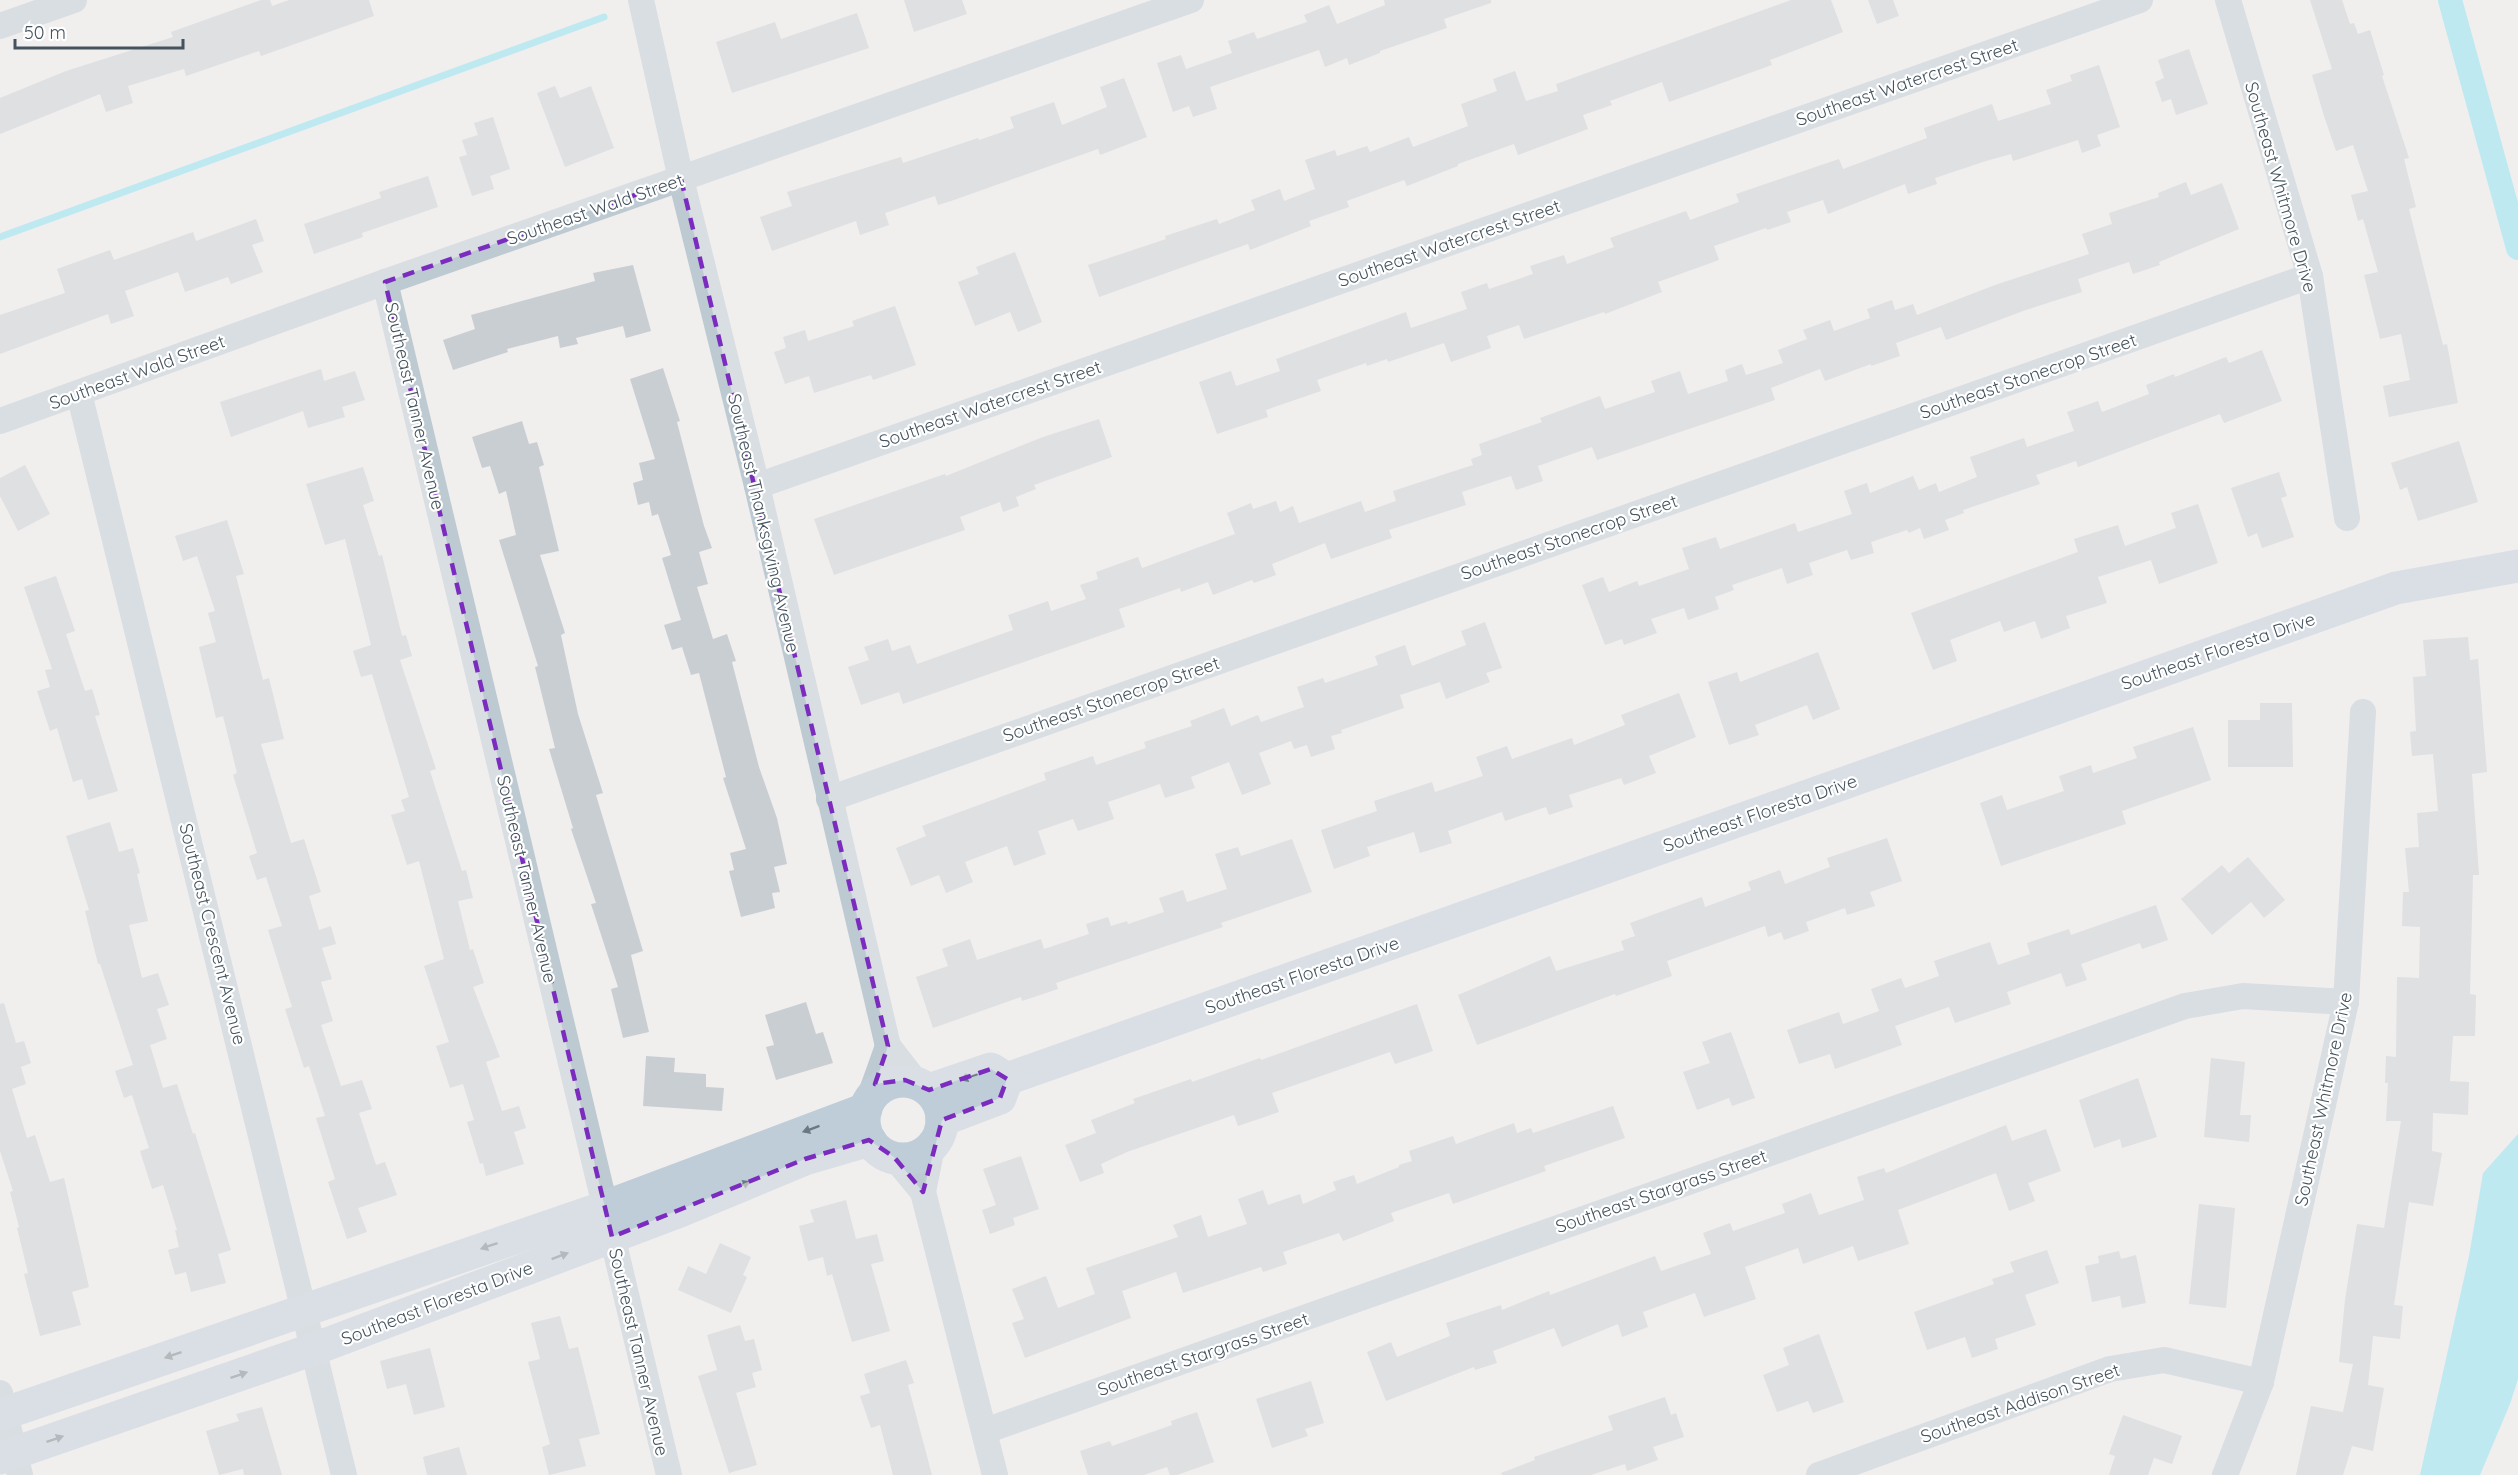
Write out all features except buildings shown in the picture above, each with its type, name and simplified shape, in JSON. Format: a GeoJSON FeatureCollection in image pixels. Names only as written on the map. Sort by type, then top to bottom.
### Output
{"type":"FeatureCollection","features":[{"type":"Feature","properties":{"kind":"street"},"geometry":{"type":"LineString","coordinates":[[0,26],[74,0]]}},
{"type":"Feature","properties":{"kind":"street","name":"Southeast Thanksgiving Avenue"},"geometry":{"type":"LineString","coordinates":[[640,0],[888,1046],[922,1086]]}},
{"type":"Feature","properties":{"kind":"street","name":"Southeast Wald Street"},"geometry":{"type":"LineString","coordinates":[[0,421],[386,282],[1191,0]]}},
{"type":"Feature","properties":{"kind":"street","name":"Southeast Watercrest Street"},"geometry":{"type":"LineString","coordinates":[[757,486],[2140,0]]}},
{"type":"Feature","properties":{"kind":"street","name":"Southeast Whitmore Drive"},"geometry":{"type":"LineString","coordinates":[[2228,0],[2310,276],[2347,518]]}},
{"type":"Feature","properties":{"kind":"street","name":"Southeast Stonecrop Street"},"geometry":{"type":"LineString","coordinates":[[829,799],[2310,276]]}},
{"type":"Feature","properties":{"kind":"street","name":"Southeast Tanner Avenue"},"geometry":{"type":"LineString","coordinates":[[386,282],[669,1475]]}},
{"type":"Feature","properties":{"kind":"street","name":"Southeast Crescent Avenue"},"geometry":{"type":"LineString","coordinates":[[80,393],[344,1475]]}},
{"type":"Feature","properties":{"kind":"street","name":"Southeast Floresta Drive"},"geometry":{"type":"LineString","coordinates":[[1007,1079],[2396,588],[2509,568]]}},
{"type":"Feature","properties":{"kind":"street","name":"Southeast Whitmore Drive"},"geometry":{"type":"LineString","coordinates":[[2225,1475],[2261,1382],[2346,1002],[2363,712]]}},
{"type":"Feature","properties":{"kind":"street","name":"Southeast Stargrass Street"},"geometry":{"type":"LineString","coordinates":[[985,1431],[2185,1006],[2243,996],[2346,1002]]}},
{"type":"Feature","properties":{"kind":"street"},"geometry":{"type":"LineString","coordinates":[[888,1046],[875,1127],[922,1192],[995,1475]]}},
{"type":"Feature","properties":{"kind":"street"},"geometry":{"type":"LineString","coordinates":[[875,1127],[912,1158],[937,1134],[1000,1098],[1007,1079],[991,1069],[922,1086]]}},
{"type":"Feature","properties":{"kind":"street"},"geometry":{"type":"LineString","coordinates":[[875,1127],[883,1086],[905,1080],[922,1086],[939,1105],[937,1134],[922,1192]]}},
{"type":"Feature","properties":{"kind":"street","name":"Southeast Floresta Drive"},"geometry":{"type":"LineString","coordinates":[[2,1407],[305,1309],[608,1222],[805,1159],[875,1127]]}},
{"type":"Feature","properties":{"kind":"street","name":"Southeast Floresta Drive"},"geometry":{"type":"LineString","coordinates":[[11,1462],[314,1349],[608,1222]]}},
{"type":"Feature","properties":{"kind":"street","name":"Southeast Addison Street"},"geometry":{"type":"LineString","coordinates":[[1819,1475],[2110,1369],[2164,1360],[2261,1382]]}},
{"type":"Feature","properties":{"kind":"street"},"geometry":{"type":"LineString","coordinates":[[2,1407],[11,1462]]}},
{"type":"Feature","properties":{"kind":"highlighted area"},"geometry":{"type":"Polygon","coordinates":[[[681,179],[888,1046],[875,1084],[905,1080],[929,1090],[991,1069],[1007,1079],[1000,1098],[942,1120],[923,1192],[894,1157],[869,1140],[805,1159],[612,1237],[385,282],[681,179]]]}},
{"type":"Feature","properties":{"kind":"water"},"geometry":{"type":"Polygon","coordinates":[[[2518,1134],[2518,1379],[2480,1475],[2420,1475],[2469,1256],[2483,1173],[2518,1134]]]}},
{"type":"Feature","properties":{"kind":"waterway"},"geometry":{"type":"LineString","coordinates":[[2450,0],[2518,248]]}},
{"type":"Feature","properties":{"kind":"waterway"},"geometry":{"type":"LineString","coordinates":[[0,237],[604,17]]}}]}
